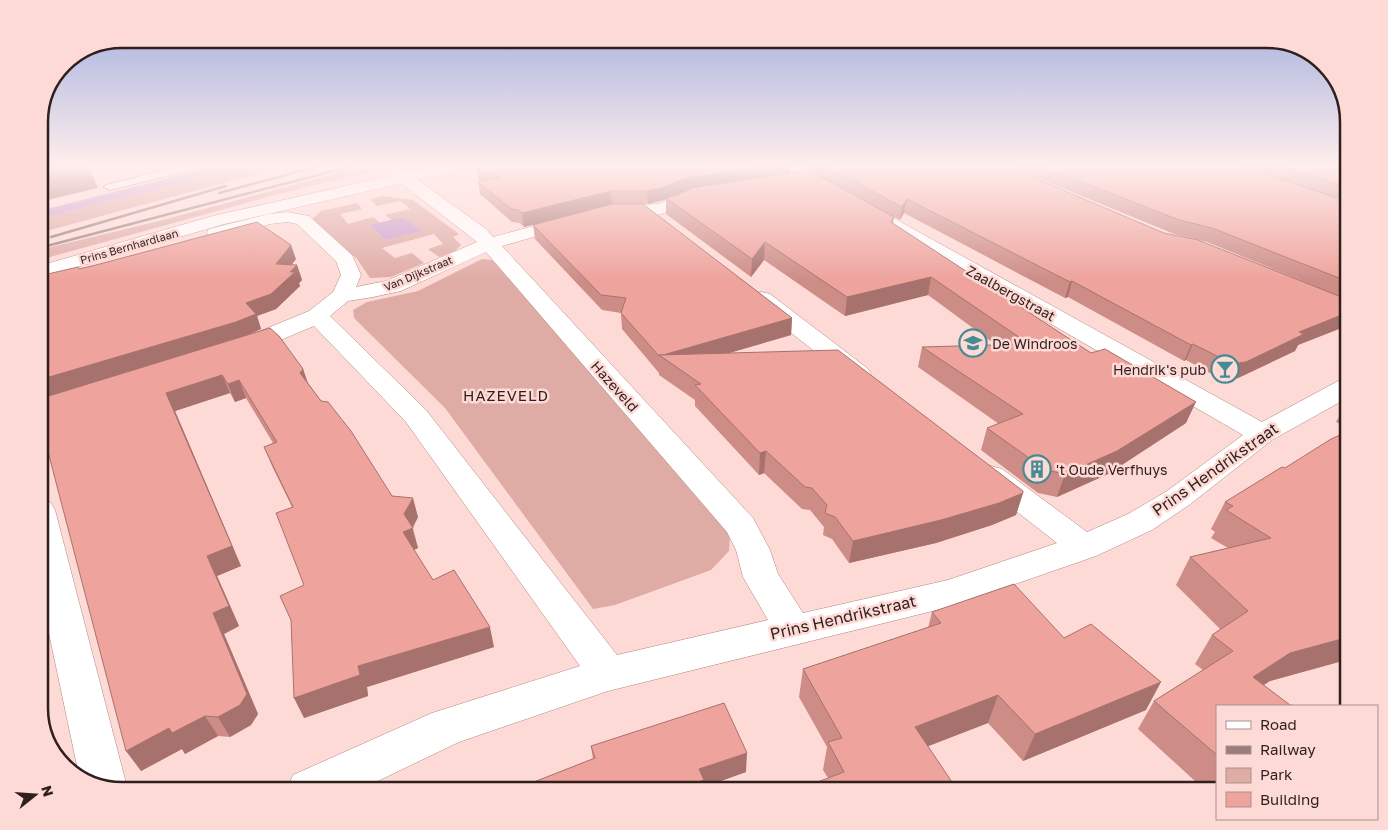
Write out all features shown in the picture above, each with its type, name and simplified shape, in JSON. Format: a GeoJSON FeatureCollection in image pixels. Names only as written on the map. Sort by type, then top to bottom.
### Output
{"type":"FeatureCollection","features":[{"type":"Feature","properties":{"kind":"street","name":"Prins Bernhardlaan"},"geometry":{"type":"LineString","coordinates":[[48,269],[219,220],[287,204]]}},
{"type":"Feature","properties":{"kind":"street","name":"Hazeveld"},"geometry":{"type":"LineString","coordinates":[[439,204],[479,233],[740,526],[754,550],[761,577],[793,629]]}},
{"type":"Feature","properties":{"kind":"street","name":"Van Dijkstraat"},"geometry":{"type":"LineString","coordinates":[[342,295],[393,286],[488,244],[612,211],[648,211],[675,204]]}},
{"type":"Feature","properties":{"kind":"street","name":"Zaalbergstraat"},"geometry":{"type":"LineString","coordinates":[[856,204],[1262,434]]}},
{"type":"Feature","properties":{"kind":"street"},"geometry":{"type":"LineString","coordinates":[[648,211],[672,230]]}},
{"type":"Feature","properties":{"kind":"street"},"geometry":{"type":"LineString","coordinates":[[48,281],[269,219],[287,217],[303,220],[345,259],[351,275],[342,295],[317,316],[226,353]]}},
{"type":"Feature","properties":{"kind":"street"},"geometry":{"type":"LineString","coordinates":[[742,284],[876,387]]}},
{"type":"Feature","properties":{"kind":"street"},"geometry":{"type":"LineString","coordinates":[[317,316],[416,416],[608,674]]}},
{"type":"Feature","properties":{"kind":"street","name":"Prins Hendrikstraat"},"geometry":{"type":"LineString","coordinates":[[328,782],[447,727],[608,674],[949,593],[1084,547],[1140,522],[1178,498],[1262,434],[1340,391]]}},
{"type":"Feature","properties":{"kind":"street"},"geometry":{"type":"LineString","coordinates":[[970,459],[1084,547]]}},
{"type":"Feature","properties":{"kind":"street"},"geometry":{"type":"LineString","coordinates":[[48,548],[102,780]]}},
{"type":"Feature","properties":{"kind":"green space"},"geometry":{"type":"Polygon","coordinates":[[[99,204],[147,204],[48,231],[48,217],[99,204]]]}},
{"type":"Feature","properties":{"kind":"green space"},"geometry":{"type":"Polygon","coordinates":[[[223,204],[243,204],[48,258],[48,248],[223,204]]]}},
{"type":"Feature","properties":{"kind":"green space"},"geometry":{"type":"Polygon","coordinates":[[[358,204],[362,209],[340,214],[348,224],[373,217],[380,223],[369,225],[386,240],[421,231],[403,217],[392,220],[385,215],[410,209],[403,204],[418,204],[459,234],[453,237],[461,245],[455,251],[439,257],[428,249],[443,244],[434,234],[382,248],[395,258],[412,253],[424,263],[391,277],[370,278],[357,259],[312,219],[321,211],[358,204]]]}},
{"type":"Feature","properties":{"kind":"green space"},"geometry":{"type":"Polygon","coordinates":[[[482,259],[493,260],[730,534],[729,551],[711,570],[615,605],[593,609],[445,408],[354,318],[353,310],[367,302],[418,291],[482,259]]]}},
{"type":"Feature","properties":{"kind":"shaded area"},"geometry":{"type":"Polygon","coordinates":[[[68,204],[99,204],[48,217],[48,209],[68,204]]]}},
{"type":"Feature","properties":{"kind":"shaded area"},"geometry":{"type":"Polygon","coordinates":[[[403,217],[422,231],[386,240],[369,225],[403,217]]]}},
{"type":"Feature","properties":{"kind":"building"},"geometry":{"type":"Polygon","coordinates":[[[505,204],[559,204],[522,213],[511,209],[505,204]]]}},
{"type":"Feature","properties":{"kind":"building"},"geometry":{"type":"Polygon","coordinates":[[[612,204],[643,204],[792,318],[659,356],[621,313],[626,298],[601,295],[533,225],[612,204]]]}},
{"type":"Feature","properties":{"kind":"building"},"geometry":{"type":"Polygon","coordinates":[[[674,204],[870,204],[894,217],[891,222],[1091,353],[1105,349],[1196,402],[1117,451],[1065,474],[1046,470],[987,428],[1023,414],[922,347],[1029,344],[931,277],[847,297],[765,242],[752,259],[674,204]]]}},
{"type":"Feature","properties":{"kind":"building"},"geometry":{"type":"Polygon","coordinates":[[[916,204],[1095,204],[1164,233],[1198,240],[1340,296],[1340,316],[1299,332],[1304,334],[1246,362],[1229,362],[1193,344],[1191,345],[1072,281],[1070,282],[916,204]]]}},
{"type":"Feature","properties":{"kind":"building"},"geometry":{"type":"Polygon","coordinates":[[[1138,204],[1340,204],[1340,278],[1212,228],[1179,220],[1138,204]]]}},
{"type":"Feature","properties":{"kind":"building"},"geometry":{"type":"Polygon","coordinates":[[[257,222],[291,245],[276,264],[297,265],[290,272],[295,272],[271,294],[246,303],[256,314],[236,322],[48,377],[48,274],[96,265],[257,222]]]}},
{"type":"Feature","properties":{"kind":"building"},"geometry":{"type":"Polygon","coordinates":[[[270,328],[279,336],[303,369],[300,373],[321,401],[328,402],[351,431],[392,496],[413,498],[404,514],[413,528],[403,532],[433,580],[454,570],[490,627],[358,666],[360,675],[294,698],[291,620],[280,596],[304,585],[276,513],[293,507],[264,447],[277,442],[239,380],[228,384],[222,375],[166,393],[232,546],[207,556],[229,606],[213,613],[247,694],[240,705],[218,717],[205,716],[172,733],[169,728],[126,751],[48,452],[48,396],[270,328]]]}},
{"type":"Feature","properties":{"kind":"building"},"geometry":{"type":"Polygon","coordinates":[[[838,350],[1023,491],[1023,493],[999,503],[941,520],[853,541],[835,517],[825,513],[827,505],[812,488],[805,487],[766,451],[760,453],[695,385],[701,384],[659,355],[838,350]]]}},
{"type":"Feature","properties":{"kind":"building"},"geometry":{"type":"Polygon","coordinates":[[[1340,435],[1340,639],[1290,653],[1253,677],[1290,705],[1216,705],[1216,754],[1154,701],[1233,651],[1212,635],[1248,611],[1190,557],[1271,538],[1226,510],[1233,506],[1225,502],[1340,435]]]}},
{"type":"Feature","properties":{"kind":"building"},"geometry":{"type":"Polygon","coordinates":[[[1014,584],[1064,638],[1091,624],[1161,682],[1035,734],[998,695],[915,727],[952,782],[818,782],[844,772],[828,742],[842,738],[803,669],[941,623],[932,612],[1014,584]]]}},
{"type":"Feature","properties":{"kind":"building"},"geometry":{"type":"Polygon","coordinates":[[[724,703],[747,753],[699,769],[704,780],[698,782],[534,782],[595,758],[591,746],[724,703]]]}},
{"type":"Feature","properties":{"kind":"railway"},"geometry":{"type":"LineString","coordinates":[[51,237],[165,204]]}},
{"type":"Feature","properties":{"kind":"railway"},"geometry":{"type":"LineString","coordinates":[[48,246],[208,204]]}},
{"type":"Feature","properties":{"kind":"place","name":"De Windroos"},"geometry":{"type":"Point","coordinates":[973,343]}},
{"type":"Feature","properties":{"kind":"place","name":"Hendrik's pub"},"geometry":{"type":"Point","coordinates":[1225,369]}},
{"type":"Feature","properties":{"kind":"place","name":"'t Oude Verfhuys"},"geometry":{"type":"Point","coordinates":[1037,469]}},
{"type":"Feature","properties":{"kind":"district","name":"HAZEVELD"},"geometry":{"type":"Point","coordinates":[506,395]}}]}
